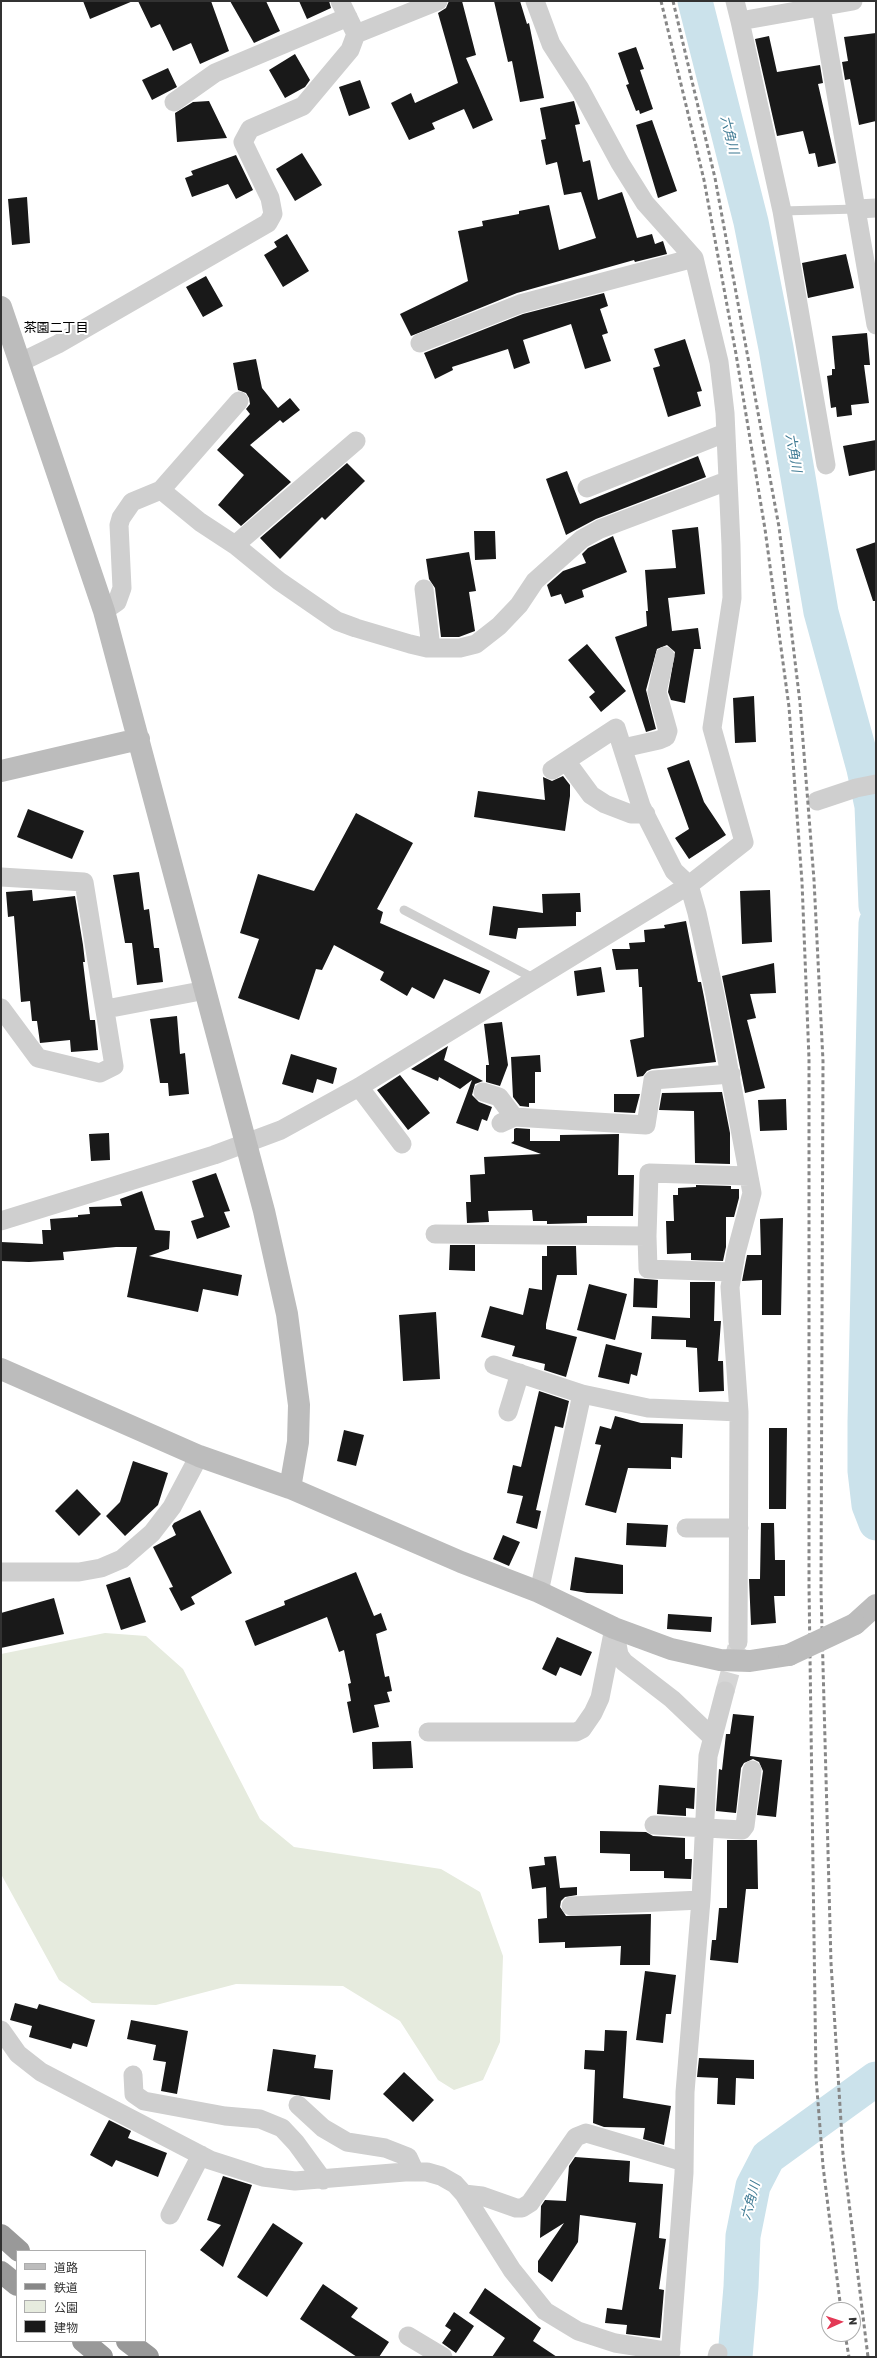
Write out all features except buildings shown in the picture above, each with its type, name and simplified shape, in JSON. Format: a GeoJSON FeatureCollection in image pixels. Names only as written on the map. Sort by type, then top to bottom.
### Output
{"type":"FeatureCollection","features":[{"type":"Feature","properties":{"kind":"highway"},"geometry":{"type":"LineString","coordinates":[[1,2235],[18,2250]]}},
{"type":"Feature","properties":{"kind":"highway"},"geometry":{"type":"LineString","coordinates":[[1,2272],[16,2284]]}},
{"type":"Feature","properties":{"kind":"highway"},"geometry":{"type":"LineString","coordinates":[[84,2342],[102,2357]]}},
{"type":"Feature","properties":{"kind":"highway"},"geometry":{"type":"LineString","coordinates":[[128,2342],[148,2357]]}},
{"type":"Feature","properties":{"kind":"street"},"geometry":{"type":"LineString","coordinates":[[356,34],[438,1]]}},
{"type":"Feature","properties":{"kind":"street"},"geometry":{"type":"LineString","coordinates":[[1,1222],[246,1144],[281,1130],[359,1087],[689,885],[744,842],[712,728],[732,598],[725,433],[719,362],[694,258],[645,203],[620,163],[580,88],[551,44],[535,1]]}},
{"type":"Feature","properties":{"kind":"street"},"geometry":{"type":"LineString","coordinates":[[734,1],[740,21],[782,211],[826,465]]}},
{"type":"Feature","properties":{"kind":"street"},"geometry":{"type":"LineString","coordinates":[[740,21],[821,4],[853,1]]}},
{"type":"Feature","properties":{"kind":"street"},"geometry":{"type":"LineString","coordinates":[[821,4],[876,325]]}},
{"type":"Feature","properties":{"kind":"street"},"geometry":{"type":"LineString","coordinates":[[19,362],[58,344],[268,223],[273,214],[270,198],[243,142],[250,129],[303,106],[350,50],[356,34],[344,9],[214,73],[174,102]]}},
{"type":"Feature","properties":{"kind":"street"},"geometry":{"type":"LineString","coordinates":[[857,209],[876,208]]}},
{"type":"Feature","properties":{"kind":"street"},"geometry":{"type":"LineString","coordinates":[[420,343],[520,304],[694,258]]}},
{"type":"Feature","properties":{"kind":"street"},"geometry":{"type":"LineString","coordinates":[[1,307],[104,610],[264,1210],[281,1284],[293,1355],[299,1405],[298,1442],[290,1488]]}},
{"type":"Feature","properties":{"kind":"street"},"geometry":{"type":"LineString","coordinates":[[104,610],[117,602],[122,588],[119,525],[121,518],[132,502],[161,490],[239,401]]}},
{"type":"Feature","properties":{"kind":"street"},"geometry":{"type":"LineString","coordinates":[[587,488],[725,433]]}},
{"type":"Feature","properties":{"kind":"street"},"geometry":{"type":"LineString","coordinates":[[235,545],[356,441]]}},
{"type":"Feature","properties":{"kind":"street"},"geometry":{"type":"LineString","coordinates":[[161,490],[200,522],[235,545],[279,581],[337,621],[393,640],[431,648],[460,648],[476,644],[487,637],[519,605],[546,570],[582,539],[600,529],[727,481]]}},
{"type":"Feature","properties":{"kind":"street"},"geometry":{"type":"LineString","coordinates":[[424,589],[431,648]]}},
{"type":"Feature","properties":{"kind":"street"},"geometry":{"type":"LineString","coordinates":[[623,748],[666,737],[668,732],[657,692],[665,656]]}},
{"type":"Feature","properties":{"kind":"street"},"geometry":{"type":"LineString","coordinates":[[646,814],[631,814],[605,804],[591,795],[559,765],[616,728],[641,806],[646,814],[674,871],[689,885],[697,913],[731,1074],[752,1193],[750,1206],[732,1272],[730,1300],[739,1412],[738,1642]]}},
{"type":"Feature","properties":{"kind":"street"},"geometry":{"type":"LineString","coordinates":[[1,771],[139,739]]}},
{"type":"Feature","properties":{"kind":"street"},"geometry":{"type":"LineString","coordinates":[[817,800],[856,788],[876,784]]}},
{"type":"Feature","properties":{"kind":"street"},"geometry":{"type":"LineString","coordinates":[[1,877],[84,882],[106,1009],[114,1066],[100,1073],[38,1058],[1,1008]]}},
{"type":"Feature","properties":{"kind":"street"},"geometry":{"type":"LineString","coordinates":[[106,1009],[206,990]]}},
{"type":"Feature","properties":{"kind":"street"},"geometry":{"type":"LineString","coordinates":[[483,1092],[499,1097],[507,1120],[646,1125],[652,1080],[731,1074]]}},
{"type":"Feature","properties":{"kind":"street"},"geometry":{"type":"LineString","coordinates":[[359,1087],[402,1144]]}},
{"type":"Feature","properties":{"kind":"street"},"geometry":{"type":"LineString","coordinates":[[732,1272],[648,1269],[648,1173],[749,1176]]}},
{"type":"Feature","properties":{"kind":"street"},"geometry":{"type":"LineString","coordinates":[[435,1234],[647,1236]]}},
{"type":"Feature","properties":{"kind":"street"},"geometry":{"type":"LineString","coordinates":[[494,1365],[582,1394],[648,1408],[739,1412]]}},
{"type":"Feature","properties":{"kind":"street"},"geometry":{"type":"LineString","coordinates":[[1,1369],[199,1456],[290,1488],[461,1562],[539,1592],[614,1628],[684,1654],[750,1661],[789,1655],[855,1624],[876,1604]]}},
{"type":"Feature","properties":{"kind":"street"},"geometry":{"type":"LineString","coordinates":[[508,1412],[520,1374]]}},
{"type":"Feature","properties":{"kind":"street"},"geometry":{"type":"LineString","coordinates":[[539,1592],[582,1394]]}},
{"type":"Feature","properties":{"kind":"street"},"geometry":{"type":"LineString","coordinates":[[1,1572],[79,1572],[101,1568],[122,1559],[152,1533],[172,1507],[199,1456]]}},
{"type":"Feature","properties":{"kind":"street"},"geometry":{"type":"LineString","coordinates":[[686,1528],[739,1528]]}},
{"type":"Feature","properties":{"kind":"street"},"geometry":{"type":"LineString","coordinates":[[428,1732],[576,1732],[582,1729],[600,1698],[614,1628]]}},
{"type":"Feature","properties":{"kind":"street"},"geometry":{"type":"LineString","coordinates":[[614,1628],[619,1655],[624,1662],[672,1699],[712,1737]]}},
{"type":"Feature","properties":{"kind":"street"},"geometry":{"type":"LineString","coordinates":[[1,2030],[18,2054],[40,2072],[210,2160],[263,2178],[295,2181],[323,2180],[415,2172],[441,2176],[455,2184],[464,2194],[512,2270],[545,2311],[578,2331],[615,2343],[670,2355],[684,2162],[685,2092],[701,1900],[708,1756],[725,1692]]}},
{"type":"Feature","properties":{"kind":"street"},"geometry":{"type":"LineString","coordinates":[[654,1825],[742,1830],[746,1826],[752,1770]]}},
{"type":"Feature","properties":{"kind":"street"},"geometry":{"type":"LineString","coordinates":[[571,1906],[701,1900]]}},
{"type":"Feature","properties":{"kind":"street"},"geometry":{"type":"LineString","coordinates":[[133,2075],[134,2094],[144,2101],[225,2116],[260,2119],[282,2128],[296,2143],[323,2180]]}},
{"type":"Feature","properties":{"kind":"street"},"geometry":{"type":"LineString","coordinates":[[298,2105],[322,2128],[347,2142],[385,2148],[408,2157],[415,2172]]}},
{"type":"Feature","properties":{"kind":"street"},"geometry":{"type":"LineString","coordinates":[[464,2194],[482,2196],[516,2208],[522,2208],[530,2203],[576,2136],[586,2133],[684,2162]]}},
{"type":"Feature","properties":{"kind":"street"},"geometry":{"type":"LineString","coordinates":[[170,2215],[200,2155]]}},
{"type":"Feature","properties":{"kind":"street"},"geometry":{"type":"LineString","coordinates":[[408,2336],[443,2357]]}},
{"type":"Feature","properties":{"kind":"lane"},"geometry":{"type":"LineString","coordinates":[[782,211],[857,209]]}},
{"type":"Feature","properties":{"kind":"lane"},"geometry":{"type":"LineString","coordinates":[[404,910],[535,979]]}},
{"type":"Feature","properties":{"kind":"green space"},"geometry":{"type":"Polygon","coordinates":[[[105,1633],[146,1636],[183,1669],[260,1819],[294,1847],[441,1869],[480,1892],[503,1956],[500,2042],[483,2080],[454,2090],[438,2080],[400,2021],[343,1986],[236,1984],[156,2005],[92,2003],[59,1980],[1,1874],[1,1654],[105,1633]]]}},
{"type":"Feature","properties":{"kind":"waterway","name":"六角川"},"geometry":{"type":"LineString","coordinates":[[695,1],[751,222],[776,348],[821,612],[864,769],[872,806],[876,906]]}},
{"type":"Feature","properties":{"kind":"waterway","name":"六角川"},"geometry":{"type":"LineString","coordinates":[[876,923],[865,1422],[865,1471],[869,1505],[876,1523]]}},
{"type":"Feature","properties":{"kind":"waterway","name":"六角川"},"geometry":{"type":"LineString","coordinates":[[735,2357],[741,2287],[743,2236],[753,2186],[768,2157],[876,2079]]}},
{"type":"Feature","properties":{"kind":"tunnel"},"geometry":{"type":"LineString","coordinates":[[725,1691],[737,1647]]}},
{"type":"Feature","properties":{"kind":"railway"},"geometry":{"type":"LineString","coordinates":[[661,1],[704,180],[736,354],[765,529],[789,707],[802,882],[809,1059],[809,1586],[816,2077],[823,2166],[840,2302]]}},
{"type":"Feature","properties":{"kind":"railway"},"geometry":{"type":"LineString","coordinates":[[673,1],[715,178],[779,527],[800,703],[814,880],[823,1061],[821,1591],[831,1963],[843,2154],[868,2357]]}},
{"type":"Feature","properties":{"kind":"railway"},"geometry":{"type":"LineString","coordinates":[[846,2342],[849,2357]]}},
{"type":"Feature","properties":{"kind":"district","name":"茶園二丁目"},"geometry":{"type":"Point","coordinates":[56,328]}}]}
